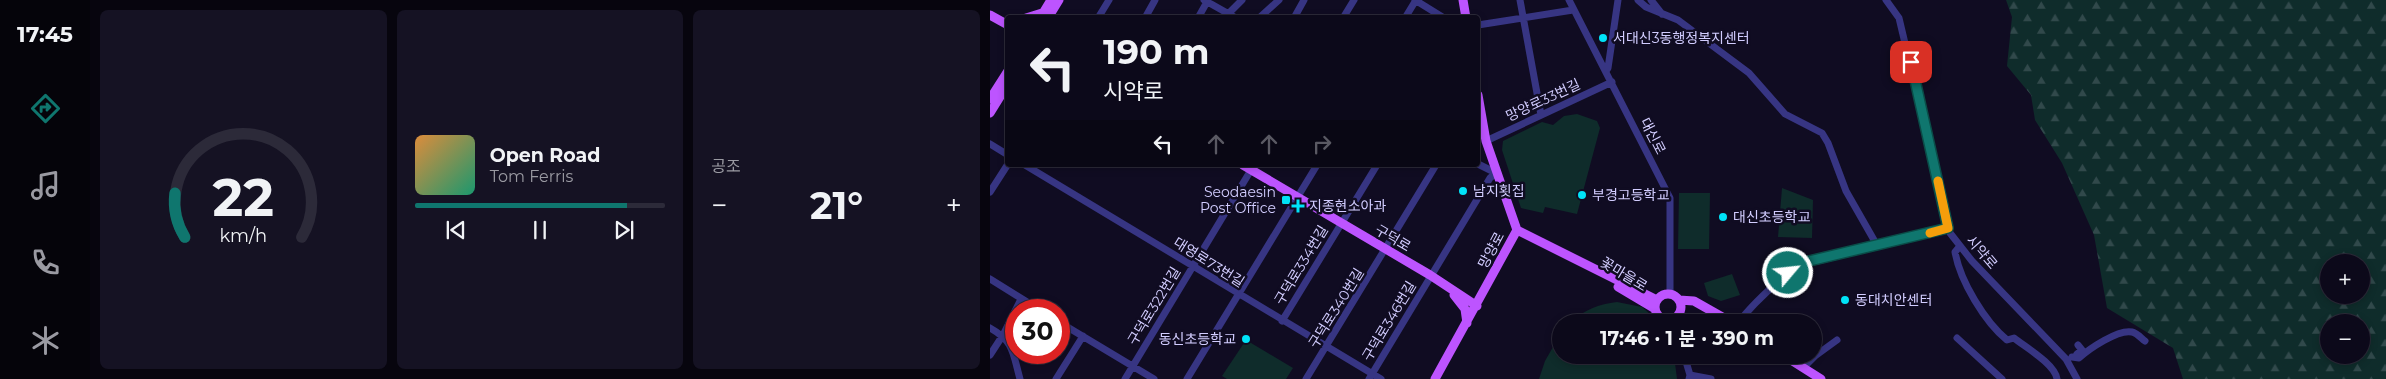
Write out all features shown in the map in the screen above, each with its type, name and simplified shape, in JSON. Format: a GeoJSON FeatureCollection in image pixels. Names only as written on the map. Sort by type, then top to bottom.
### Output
{"type":"FeatureCollection","features":[{"type":"Feature","properties":{"kind":"main road"},"geometry":{"type":"LineString","coordinates":[[1046,15],[1051,0]]}},
{"type":"Feature","properties":{"kind":"main road"},"geometry":{"type":"LineString","coordinates":[[1047,15],[1059,0]]}},
{"type":"Feature","properties":{"kind":"main road"},"geometry":{"type":"LineString","coordinates":[[1463,0],[1466,15]]}},
{"type":"Feature","properties":{"kind":"main road"},"geometry":{"type":"LineString","coordinates":[[990,15],[1005,22]]}},
{"type":"Feature","properties":{"kind":"main road"},"geometry":{"type":"LineString","coordinates":[[990,99],[1005,76]]}},
{"type":"Feature","properties":{"kind":"main road"},"geometry":{"type":"LineString","coordinates":[[990,113],[1005,89]]}},
{"type":"Feature","properties":{"kind":"main road","name":"망양로"},"geometry":{"type":"LineString","coordinates":[[1435,379],[1477,306],[1517,230],[1486,141],[1480,108]]}},
{"type":"Feature","properties":{"kind":"main road","name":"구덕로"},"geometry":{"type":"LineString","coordinates":[[1249,167],[1298,198],[1430,275],[1477,306]]}},
{"type":"Feature","properties":{"kind":"main road","name":"꽃마을로"},"geometry":{"type":"LineString","coordinates":[[1517,230],[1580,263],[1596,268],[1656,304],[1664,314]]}},
{"type":"Feature","properties":{"kind":"main road"},"geometry":{"type":"LineString","coordinates":[[1446,286],[1462,305],[1466,313],[1467,323]]}},
{"type":"Feature","properties":{"kind":"main road","name":"꽃마을로"},"geometry":{"type":"LineString","coordinates":[[1656,304],[1665,294],[1670,294]]}},
{"type":"Feature","properties":{"kind":"main road"},"geometry":{"type":"LineString","coordinates":[[1670,294],[1679,300],[1694,301],[1715,314]]}},
{"type":"Feature","properties":{"kind":"main road"},"geometry":{"type":"LineString","coordinates":[[1679,300],[1680,310],[1694,308],[1715,314]]}},
{"type":"Feature","properties":{"kind":"main road","name":"꽃마을로"},"geometry":{"type":"LineString","coordinates":[[1676,314],[1680,310]]}},
{"type":"Feature","properties":{"kind":"main road"},"geometry":{"type":"LineString","coordinates":[[1797,364],[1822,379]]}},
{"type":"Feature","properties":{"kind":"street"},"geometry":{"type":"LineString","coordinates":[[1100,15],[1109,0]]}},
{"type":"Feature","properties":{"kind":"street"},"geometry":{"type":"LineString","coordinates":[[1147,15],[1156,0]]}},
{"type":"Feature","properties":{"kind":"street"},"geometry":{"type":"LineString","coordinates":[[1233,15],[1242,0]]}},
{"type":"Feature","properties":{"kind":"street"},"geometry":{"type":"LineString","coordinates":[[1262,15],[1278,0]]}},
{"type":"Feature","properties":{"kind":"street"},"geometry":{"type":"LineString","coordinates":[[1296,15],[1304,0]]}},
{"type":"Feature","properties":{"kind":"street"},"geometry":{"type":"LineString","coordinates":[[1344,15],[1354,0]]}},
{"type":"Feature","properties":{"kind":"street"},"geometry":{"type":"LineString","coordinates":[[1407,15],[1415,0],[1439,15]]}},
{"type":"Feature","properties":{"kind":"street"},"geometry":{"type":"LineString","coordinates":[[1520,0],[1541,115]]}},
{"type":"Feature","properties":{"kind":"street","name":"대신로"},"geometry":{"type":"LineString","coordinates":[[1570,0],[1573,10],[1612,82],[1670,198],[1670,294]]}},
{"type":"Feature","properties":{"kind":"street"},"geometry":{"type":"LineString","coordinates":[[1606,71],[1618,0]]}},
{"type":"Feature","properties":{"kind":"street"},"geometry":{"type":"LineString","coordinates":[[1638,0],[1646,7],[1664,16],[1678,20],[1749,73],[1785,114],[1822,133],[1828,143],[1846,191],[1874,240],[1874,246]]}},
{"type":"Feature","properties":{"kind":"street"},"geometry":{"type":"LineString","coordinates":[[1651,0],[1664,16]]}},
{"type":"Feature","properties":{"kind":"street","name":"시약로"},"geometry":{"type":"LineString","coordinates":[[1886,0],[1900,18],[1948,228],[1960,246],[2070,359],[2077,379]]}},
{"type":"Feature","properties":{"kind":"street"},"geometry":{"type":"LineString","coordinates":[[1200,15],[1207,1],[1230,15]]}},
{"type":"Feature","properties":{"kind":"street"},"geometry":{"type":"LineString","coordinates":[[1480,25],[1573,10]]}},
{"type":"Feature","properties":{"kind":"street","name":"망양로33번길"},"geometry":{"type":"LineString","coordinates":[[1486,141],[1612,82]]}},
{"type":"Feature","properties":{"kind":"street"},"geometry":{"type":"LineString","coordinates":[[990,144],[1005,153]]}},
{"type":"Feature","properties":{"kind":"street"},"geometry":{"type":"LineString","coordinates":[[1480,165],[1496,173]]}},
{"type":"Feature","properties":{"kind":"street"},"geometry":{"type":"LineString","coordinates":[[990,192],[1006,167]]}},
{"type":"Feature","properties":{"kind":"street","name":"대영로73번길"},"geometry":{"type":"LineString","coordinates":[[1028,167],[1326,346],[1370,376],[1381,379]]}},
{"type":"Feature","properties":{"kind":"street","name":"구덕로322번길"},"geometry":{"type":"LineString","coordinates":[[1125,379],[1249,167]]}},
{"type":"Feature","properties":{"kind":"street"},"geometry":{"type":"LineString","coordinates":[[1187,379],[1316,167]]}},
{"type":"Feature","properties":{"kind":"street","name":"구덕로334번길"},"geometry":{"type":"LineString","coordinates":[[1282,321],[1376,167]]}},
{"type":"Feature","properties":{"kind":"street","name":"구덕로340번길"},"geometry":{"type":"LineString","coordinates":[[1306,379],[1387,250],[1435,167]]}},
{"type":"Feature","properties":{"kind":"street","name":"구덕로346번길"},"geometry":{"type":"LineString","coordinates":[[1370,376],[1490,178],[1496,173]]}},
{"type":"Feature","properties":{"kind":"street"},"geometry":{"type":"LineString","coordinates":[[1746,314],[1766,292],[1780,283],[1796,266],[1948,228]]}},
{"type":"Feature","properties":{"kind":"street"},"geometry":{"type":"LineString","coordinates":[[1960,246],[1955,254],[1962,273],[1989,323],[2007,340],[2014,338],[2024,344],[2054,371],[2057,379]]}},
{"type":"Feature","properties":{"kind":"street"},"geometry":{"type":"LineString","coordinates":[[990,279],[1021,298],[1003,335],[990,355]]}},
{"type":"Feature","properties":{"kind":"street"},"geometry":{"type":"LineString","coordinates":[[990,328],[1003,335],[1011,344],[1020,379]]}},
{"type":"Feature","properties":{"kind":"street"},"geometry":{"type":"LineString","coordinates":[[1070,328],[1154,379]]}},
{"type":"Feature","properties":{"kind":"street"},"geometry":{"type":"LineString","coordinates":[[2070,359],[2079,358],[2096,345],[2129,332],[2135,333],[2145,341]]}},
{"type":"Feature","properties":{"kind":"street"},"geometry":{"type":"LineString","coordinates":[[1056,379],[1083,336]]}},
{"type":"Feature","properties":{"kind":"street"},"geometry":{"type":"LineString","coordinates":[[2002,336],[2001,338],[2006,345]]}},
{"type":"Feature","properties":{"kind":"street"},"geometry":{"type":"LineString","coordinates":[[1958,338],[2002,379]]}},
{"type":"Feature","properties":{"kind":"street"},"geometry":{"type":"LineString","coordinates":[[1803,368],[1815,356],[1837,340]]}},
{"type":"Feature","properties":{"kind":"street"},"geometry":{"type":"LineString","coordinates":[[2070,359],[2081,351],[2082,348],[2078,345]]}},
{"type":"Feature","properties":{"kind":"street"},"geometry":{"type":"LineString","coordinates":[[1686,364],[1689,377],[1711,379]]}},
{"type":"Feature","properties":{"kind":"green space"},"geometry":{"type":"Polygon","coordinates":[[[2006,0],[2386,0],[2386,379],[2183,379],[2173,348],[2107,308],[2094,235],[2062,163],[2035,120],[2031,95],[2007,66],[2012,17],[2006,0]]]}},
{"type":"Feature","properties":{"kind":"green space"},"geometry":{"type":"Polygon","coordinates":[[[1577,114],[1597,121],[1600,128],[1577,214],[1545,207],[1543,213],[1521,208],[1502,150],[1503,141],[1542,122],[1553,125],[1564,116],[1577,114]]]}},
{"type":"Feature","properties":{"kind":"green space"},"geometry":{"type":"Polygon","coordinates":[[[1782,188],[1813,200],[1812,238],[1778,237],[1782,188]]]}},
{"type":"Feature","properties":{"kind":"green space"},"geometry":{"type":"Polygon","coordinates":[[[1679,193],[1710,193],[1709,249],[1678,249],[1679,193]]]}},
{"type":"Feature","properties":{"kind":"green space"},"geometry":{"type":"Polygon","coordinates":[[[1732,274],[1740,295],[1721,301],[1708,296],[1704,283],[1732,274]]]}},
{"type":"Feature","properties":{"kind":"green space"},"geometry":{"type":"Polygon","coordinates":[[[1617,302],[1642,307],[1650,314],[1581,314],[1604,304],[1617,302]]]}},
{"type":"Feature","properties":{"kind":"green space"},"geometry":{"type":"Polygon","coordinates":[[[1246,340],[1293,368],[1286,379],[1227,379],[1222,376],[1246,340]]]}},
{"type":"Feature","properties":{"kind":"green space"},"geometry":{"type":"Polygon","coordinates":[[[1552,349],[1552,364],[1675,364],[1677,379],[1539,379],[1545,361],[1552,349]]]}},
{"type":"Feature","properties":{"kind":"slow traffic"},"geometry":{"type":"LineString","coordinates":[[1930,233],[1948,228],[1938,181]]}},
{"type":"Feature","properties":{"kind":"place","name":"서대신3동행정복지센터"},"geometry":{"type":"Point","coordinates":[1603,38]}},
{"type":"Feature","properties":{"kind":"place","name":"남지횟집"},"geometry":{"type":"Point","coordinates":[1463,191]}},
{"type":"Feature","properties":{"kind":"place","name":"부경고등학교"},"geometry":{"type":"Point","coordinates":[1582,195]}},
{"type":"Feature","properties":{"kind":"place","name":"Seodaesin Post Office"},"geometry":{"type":"Point","coordinates":[1286,200]}},
{"type":"Feature","properties":{"kind":"place","name":"지종현소아과"},"geometry":{"type":"Point","coordinates":[1298,206]}},
{"type":"Feature","properties":{"kind":"place","name":"대신초등학교"},"geometry":{"type":"Point","coordinates":[1723,217]}},
{"type":"Feature","properties":{"kind":"place","name":"동대치안센터"},"geometry":{"type":"Point","coordinates":[1845,300]}},
{"type":"Feature","properties":{"kind":"place","name":"동신초등학교"},"geometry":{"type":"Point","coordinates":[1246,339]}},
{"type":"Feature","properties":{"kind":"route"},"geometry":{"type":"LineString","coordinates":[[1788,273],[1796,266],[1805,262],[1948,228],[1911,62]]}}]}
